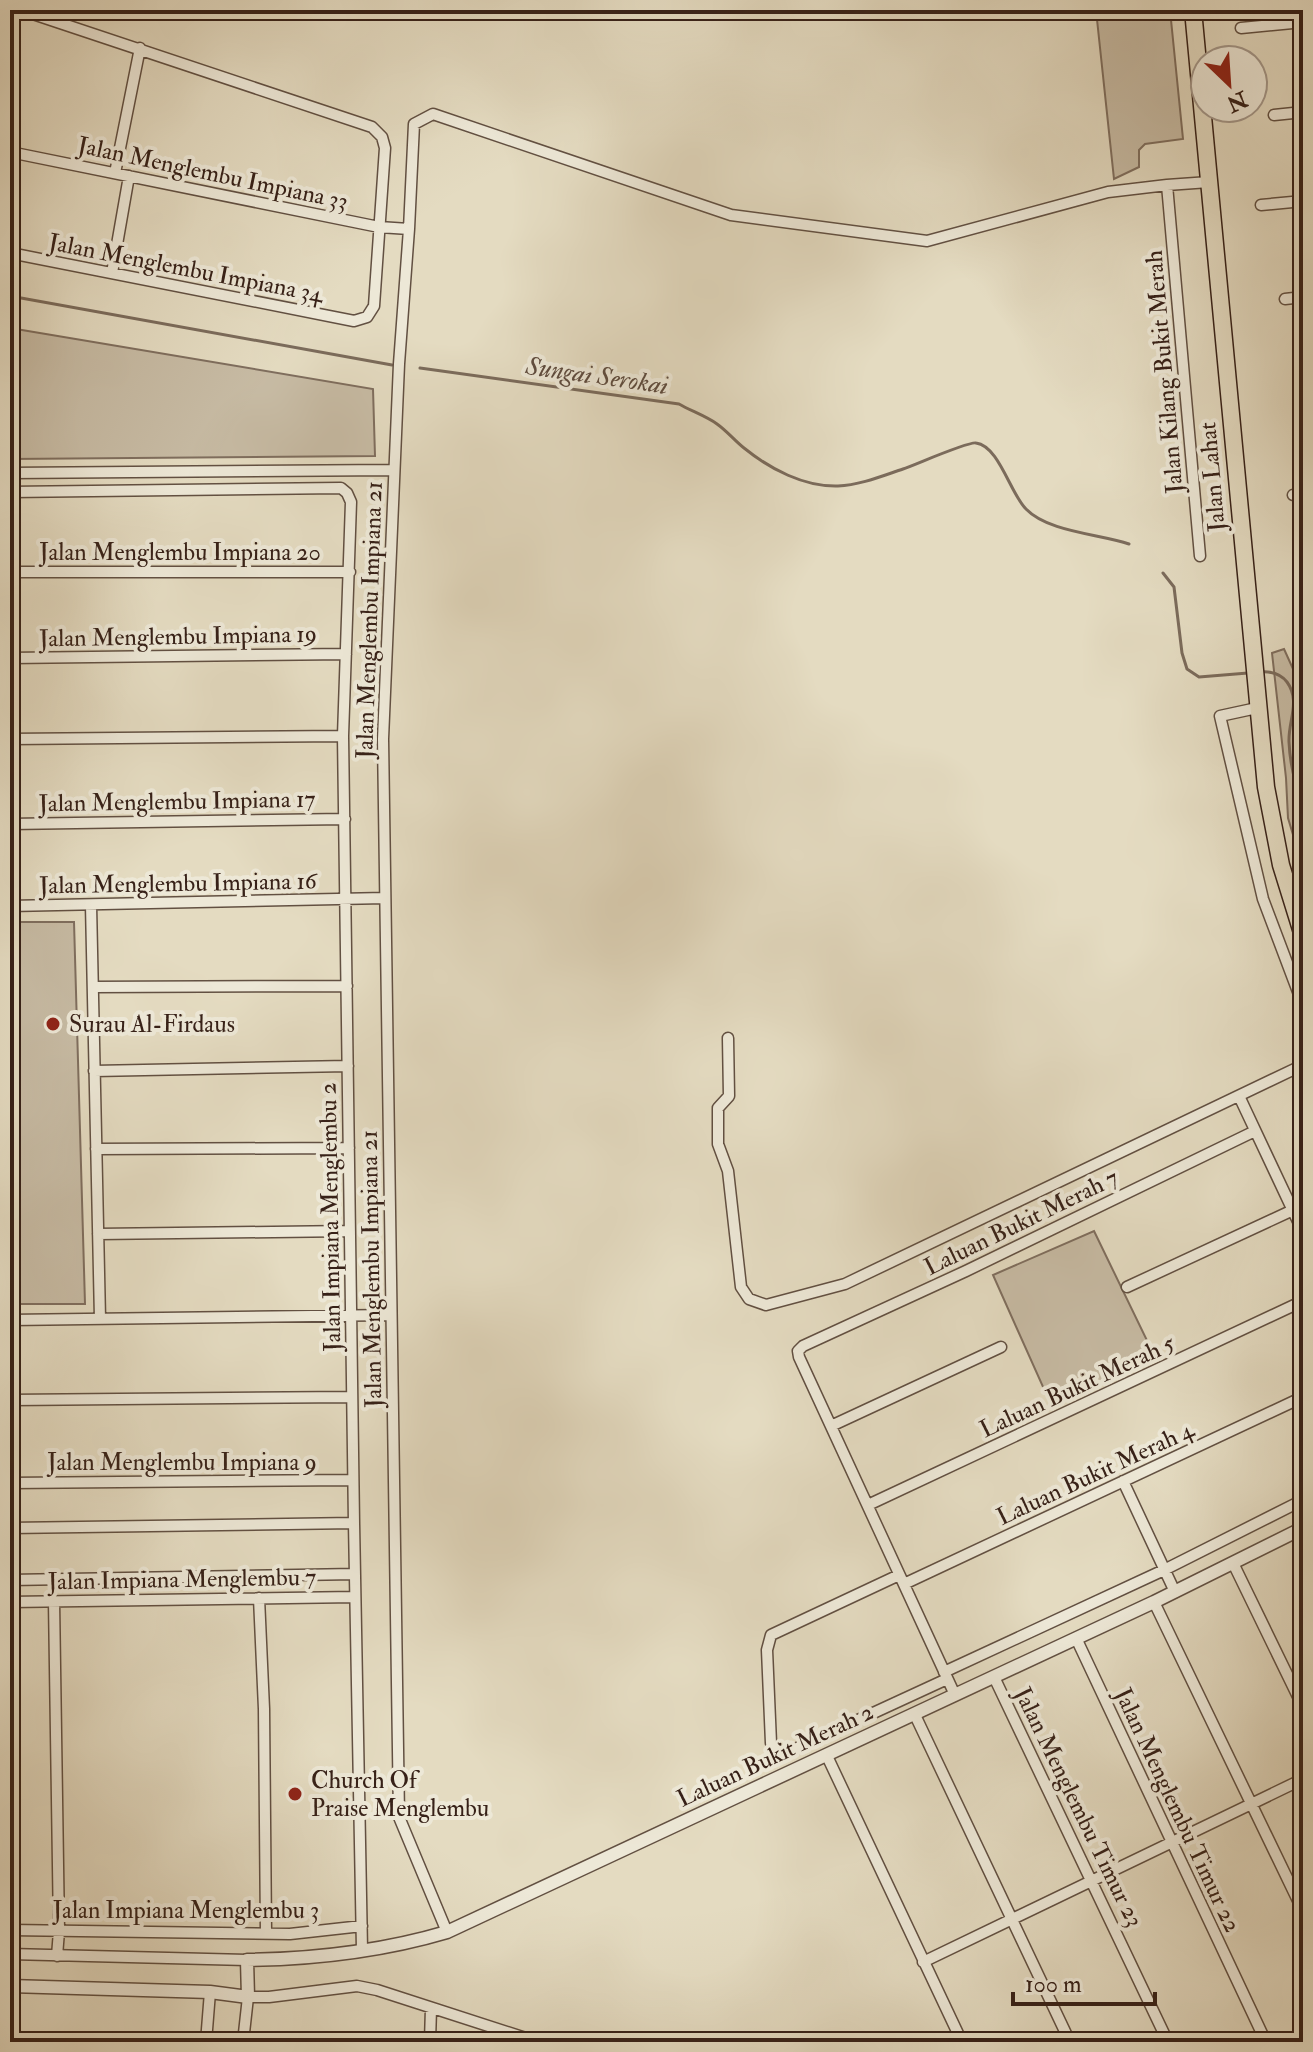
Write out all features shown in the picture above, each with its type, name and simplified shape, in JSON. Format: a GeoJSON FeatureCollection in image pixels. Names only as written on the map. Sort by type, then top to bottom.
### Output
{"type":"FeatureCollection","features":[{"type":"Feature","properties":{"kind":"main road","name":"Jalan Lahat"},"geometry":{"type":"LineString","coordinates":[[1193,10],[1266,787],[1281,865],[1303,936]]}},
{"type":"Feature","properties":{"kind":"street"},"geometry":{"type":"LineString","coordinates":[[21,10],[372,127],[382,137],[385,148],[379,227]]}},
{"type":"Feature","properties":{"kind":"street"},"geometry":{"type":"LineString","coordinates":[[1241,28],[1303,22]]}},
{"type":"Feature","properties":{"kind":"street"},"geometry":{"type":"LineString","coordinates":[[115,173],[140,48]]}},
{"type":"Feature","properties":{"kind":"street"},"geometry":{"type":"LineString","coordinates":[[1274,115],[1303,112]]}},
{"type":"Feature","properties":{"kind":"street","name":"Jalan Menglembu Impiana 21"},"geometry":{"type":"LineString","coordinates":[[447,1932],[399,1817],[383,739],[399,364],[414,124],[433,114],[731,215],[927,241],[1108,192],[1209,182]]}},
{"type":"Feature","properties":{"kind":"street","name":"Jalan Menglembu Impiana 33"},"geometry":{"type":"LineString","coordinates":[[10,152],[379,227],[409,229]]}},
{"type":"Feature","properties":{"kind":"street"},"geometry":{"type":"LineString","coordinates":[[112,273],[129,176]]}},
{"type":"Feature","properties":{"kind":"street","name":"Jalan Kilang Bukit Merah"},"geometry":{"type":"LineString","coordinates":[[1167,185],[1200,556]]}},
{"type":"Feature","properties":{"kind":"street"},"geometry":{"type":"LineString","coordinates":[[1261,205],[1303,201]]}},
{"type":"Feature","properties":{"kind":"street","name":"Jalan Menglembu Impiana 34"},"geometry":{"type":"LineString","coordinates":[[10,253],[354,321],[367,317],[374,306],[379,227]]}},
{"type":"Feature","properties":{"kind":"street"},"geometry":{"type":"LineString","coordinates":[[1285,299],[1303,297]]}},
{"type":"Feature","properties":{"kind":"street"},"geometry":{"type":"LineString","coordinates":[[10,473],[394,470]]}},
{"type":"Feature","properties":{"kind":"street","name":"Jalan Menglembu Impiana 21"},"geometry":{"type":"LineString","coordinates":[[10,492],[341,488]]}},
{"type":"Feature","properties":{"kind":"street","name":"Jalan Impiana Menglembu 2"},"geometry":{"type":"LineString","coordinates":[[341,488],[351,502],[343,736],[362,1950]]}},
{"type":"Feature","properties":{"kind":"street","name":"Jalan Menglembu Impiana 20"},"geometry":{"type":"LineString","coordinates":[[10,572],[350,572]]}},
{"type":"Feature","properties":{"kind":"street","name":"Jalan Menglembu Impiana 19"},"geometry":{"type":"LineString","coordinates":[[10,658],[346,654]]}},
{"type":"Feature","properties":{"kind":"street"},"geometry":{"type":"LineString","coordinates":[[1257,708],[1220,716],[1263,899],[1303,1005]]}},
{"type":"Feature","properties":{"kind":"street"},"geometry":{"type":"LineString","coordinates":[[10,739],[343,736]]}},
{"type":"Feature","properties":{"kind":"street","name":"Jalan Menglembu Impiana 17"},"geometry":{"type":"LineString","coordinates":[[10,824],[345,819]]}},
{"type":"Feature","properties":{"kind":"street","name":"Jalan Menglembu Impiana 16"},"geometry":{"type":"LineString","coordinates":[[10,906],[385,898]]}},
{"type":"Feature","properties":{"kind":"street"},"geometry":{"type":"LineString","coordinates":[[91,905],[100,1319]]}},
{"type":"Feature","properties":{"kind":"street"},"geometry":{"type":"LineString","coordinates":[[93,987],[347,986]]}},
{"type":"Feature","properties":{"kind":"street"},"geometry":{"type":"LineString","coordinates":[[728,1038],[729,1096],[718,1108],[718,1144],[728,1171],[741,1287],[749,1299],[766,1305],[845,1284],[1303,1065]]}},
{"type":"Feature","properties":{"kind":"street"},"geometry":{"type":"LineString","coordinates":[[94,1071],[348,1066]]}},
{"type":"Feature","properties":{"kind":"street"},"geometry":{"type":"LineString","coordinates":[[1239,1096],[1303,1232]]}},
{"type":"Feature","properties":{"kind":"street","name":"Laluan Bukit Merah 7"},"geometry":{"type":"LineString","coordinates":[[831,1426],[799,1357],[798,1351],[803,1346],[1255,1131]]}},
{"type":"Feature","properties":{"kind":"street"},"geometry":{"type":"LineString","coordinates":[[96,1149],[349,1148]]}},
{"type":"Feature","properties":{"kind":"street"},"geometry":{"type":"LineString","coordinates":[[1127,1287],[1293,1210]]}},
{"type":"Feature","properties":{"kind":"street"},"geometry":{"type":"LineString","coordinates":[[98,1234],[350,1231]]}},
{"type":"Feature","properties":{"kind":"street","name":"Laluan Bukit Merah 5"},"geometry":{"type":"LineString","coordinates":[[868,1505],[1303,1301]]}},
{"type":"Feature","properties":{"kind":"street"},"geometry":{"type":"LineString","coordinates":[[10,1320],[391,1315]]}},
{"type":"Feature","properties":{"kind":"street"},"geometry":{"type":"LineString","coordinates":[[955,1695],[831,1426],[1001,1347]]}},
{"type":"Feature","properties":{"kind":"street"},"geometry":{"type":"LineString","coordinates":[[10,1400],[352,1397]]}},
{"type":"Feature","properties":{"kind":"street","name":"Laluan Bukit Merah 4"},"geometry":{"type":"LineString","coordinates":[[902,1579],[1303,1397]]}},
{"type":"Feature","properties":{"kind":"street","name":"Jalan Menglembu Impiana 9"},"geometry":{"type":"LineString","coordinates":[[10,1483],[353,1480]]}},
{"type":"Feature","properties":{"kind":"street"},"geometry":{"type":"LineString","coordinates":[[1123,1481],[1175,1592]]}},
{"type":"Feature","properties":{"kind":"street","name":"Laluan Bukit Merah 2"},"geometry":{"type":"LineString","coordinates":[[902,1579],[771,1635],[767,1650],[771,1743],[775,1750],[793,1750],[1303,1500]]}},
{"type":"Feature","properties":{"kind":"street"},"geometry":{"type":"LineString","coordinates":[[10,1528],[354,1523]]}},
{"type":"Feature","properties":{"kind":"street","name":"Laluan Bukit Merah 2"},"geometry":{"type":"LineString","coordinates":[[247,1960],[290,1960],[407,1944],[447,1932],[915,1715],[1303,1528]]}},
{"type":"Feature","properties":{"kind":"street"},"geometry":{"type":"LineString","coordinates":[[1233,1563],[1303,1707]]}},
{"type":"Feature","properties":{"kind":"street"},"geometry":{"type":"LineString","coordinates":[[10,1580],[355,1574]]}},
{"type":"Feature","properties":{"kind":"street","name":"Jalan Impiana Menglembu 7"},"geometry":{"type":"LineString","coordinates":[[10,1602],[355,1597]]}},
{"type":"Feature","properties":{"kind":"street"},"geometry":{"type":"LineString","coordinates":[[259,1598],[264,1709],[266,1933]]}},
{"type":"Feature","properties":{"kind":"street"},"geometry":{"type":"LineString","coordinates":[[54,1601],[57,1956]]}},
{"type":"Feature","properties":{"kind":"street"},"geometry":{"type":"LineString","coordinates":[[1154,1602],[1303,1911]]}},
{"type":"Feature","properties":{"kind":"street","name":"Jalan Menglembu Timur 22"},"geometry":{"type":"LineString","coordinates":[[1076,1638],[1266,2042]]}},
{"type":"Feature","properties":{"kind":"street","name":"Jalan Menglembu Timur 23"},"geometry":{"type":"LineString","coordinates":[[994,1677],[1168,2042]]}},
{"type":"Feature","properties":{"kind":"street"},"geometry":{"type":"LineString","coordinates":[[915,1715],[1070,2042]]}},
{"type":"Feature","properties":{"kind":"street"},"geometry":{"type":"LineString","coordinates":[[827,1756],[962,2042]]}},
{"type":"Feature","properties":{"kind":"street"},"geometry":{"type":"LineString","coordinates":[[923,1962],[1303,1779]]}},
{"type":"Feature","properties":{"kind":"street","name":"Jalan Impiana Menglembu 3"},"geometry":{"type":"LineString","coordinates":[[10,1930],[290,1934],[362,1926]]}},
{"type":"Feature","properties":{"kind":"street"},"geometry":{"type":"LineString","coordinates":[[10,1954],[247,1960],[248,1997],[243,2042]]}},
{"type":"Feature","properties":{"kind":"street"},"geometry":{"type":"LineString","coordinates":[[10,1986],[210,1992],[248,1997],[357,1986],[538,2042]]}},
{"type":"Feature","properties":{"kind":"street"},"geometry":{"type":"LineString","coordinates":[[206,2042],[210,1992]]}},
{"type":"Feature","properties":{"kind":"street"},"geometry":{"type":"LineString","coordinates":[[430,2042],[431,2008]]}},
{"type":"Feature","properties":{"kind":"shaded area"},"geometry":{"type":"Polygon","coordinates":[[[1096,10],[1170,10],[1183,139],[1145,144],[1139,150],[1139,167],[1114,179],[1096,10]]]}},
{"type":"Feature","properties":{"kind":"shaded area"},"geometry":{"type":"Polygon","coordinates":[[[10,328],[373,389],[375,456],[10,459],[10,328]]]}},
{"type":"Feature","properties":{"kind":"shaded area"},"geometry":{"type":"Polygon","coordinates":[[[1284,649],[1303,691],[1300,785],[1303,792],[1303,868],[1288,818],[1272,653],[1284,649]]]}},
{"type":"Feature","properties":{"kind":"shaded area"},"geometry":{"type":"Polygon","coordinates":[[[10,922],[74,922],[85,1304],[10,1304],[10,922]]]}},
{"type":"Feature","properties":{"kind":"shaded area"},"geometry":{"type":"Polygon","coordinates":[[[1094,1231],[1155,1357],[1052,1407],[993,1275],[1094,1231]]]}},
{"type":"Feature","properties":{"kind":"waterway","name":"Sungai Serokai"},"geometry":{"type":"LineString","coordinates":[[10,296],[392,365]]}},
{"type":"Feature","properties":{"kind":"waterway","name":"Sungai Serokai"},"geometry":{"type":"LineString","coordinates":[[420,368],[679,404],[717,424],[776,470],[825,486],[871,480],[976,443],[991,452],[1020,502],[1036,517],[1060,528],[1129,544]]}},
{"type":"Feature","properties":{"kind":"waterway","name":"Sungai Serokai"},"geometry":{"type":"LineString","coordinates":[[1163,573],[1174,587],[1182,653],[1187,669],[1199,677],[1248,673]]}},
{"type":"Feature","properties":{"kind":"waterway","name":"Sungai Serokai"},"geometry":{"type":"LineString","coordinates":[[1259,672],[1278,675],[1291,689],[1294,704],[1289,734],[1291,765],[1303,802]]}},
{"type":"Feature","properties":{"kind":"place","name":"Surau Al-Firdaus"},"geometry":{"type":"Point","coordinates":[53,1024]}},
{"type":"Feature","properties":{"kind":"place","name":"Church Of Praise Menglembu"},"geometry":{"type":"Point","coordinates":[295,1794]}}]}
